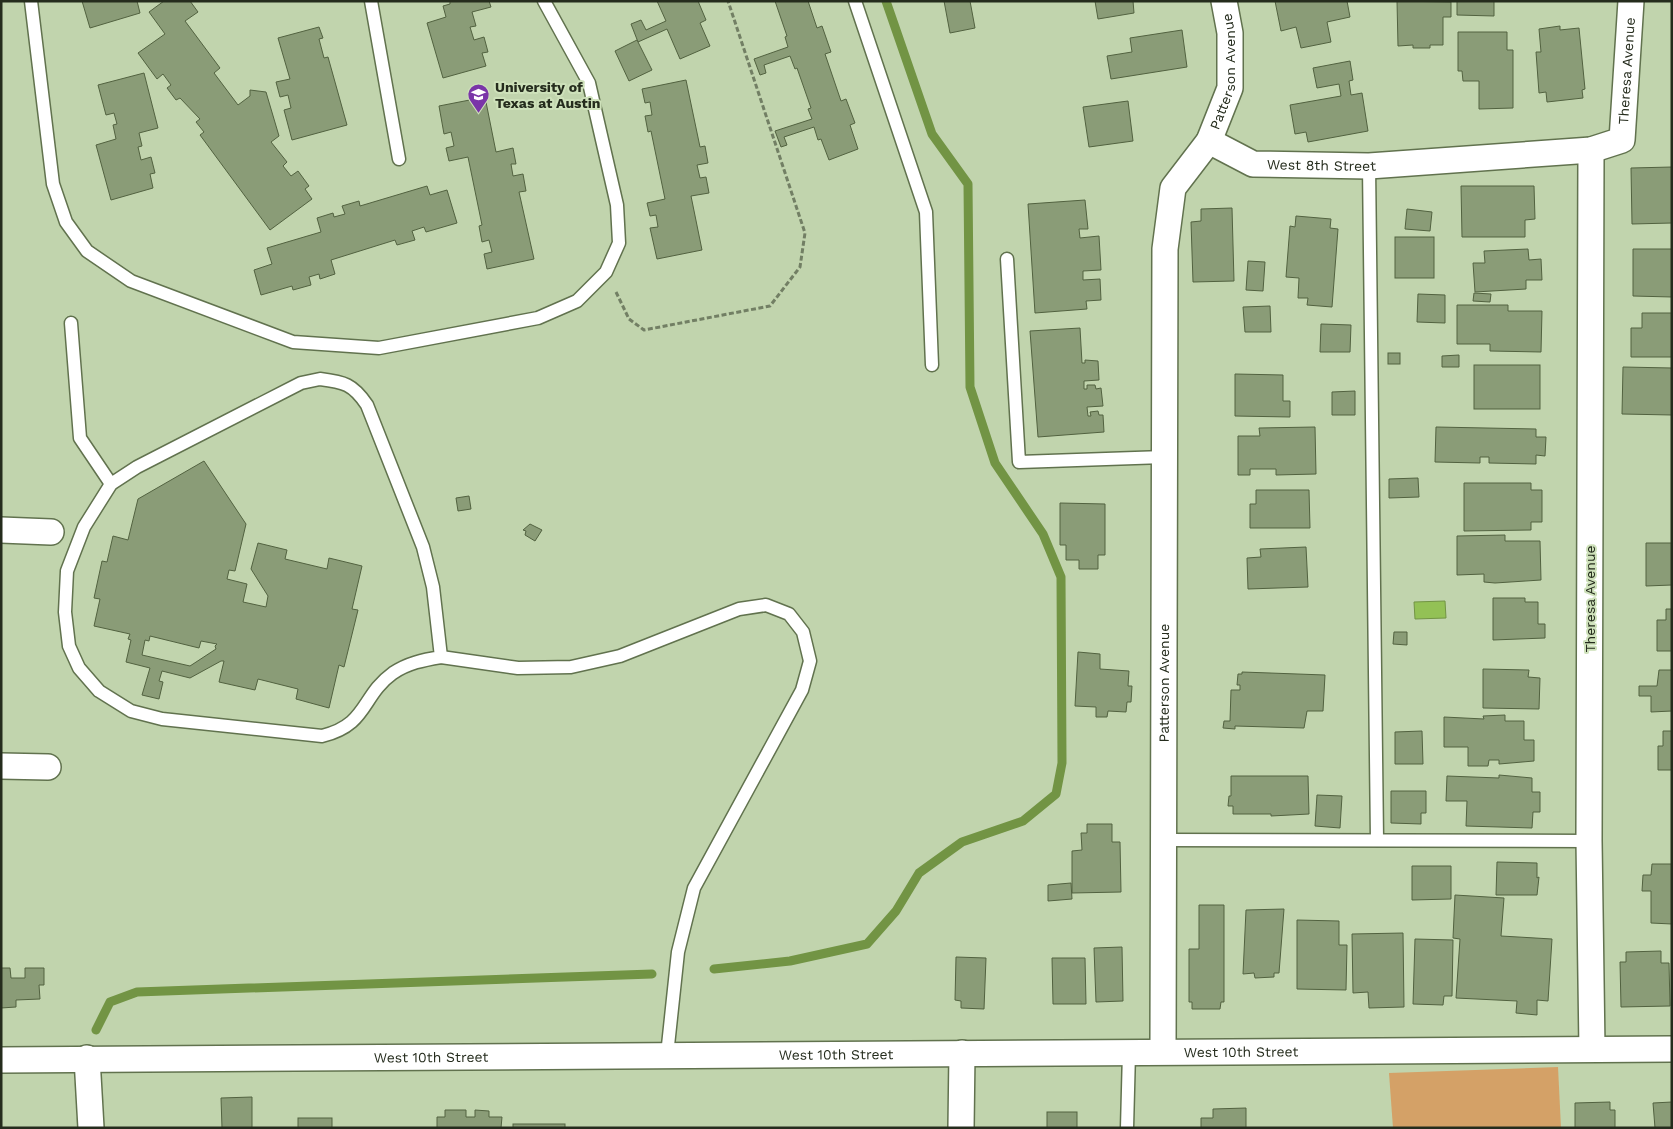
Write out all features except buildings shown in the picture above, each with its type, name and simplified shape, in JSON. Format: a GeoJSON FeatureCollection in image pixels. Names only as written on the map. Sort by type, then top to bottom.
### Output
{"type":"FeatureCollection","features":[{"type":"Feature","properties":{"kind":"street","name":"Patterson Avenue"},"geometry":{"type":"LineString","coordinates":[[1163,1051],[1165,249],[1172,188],[1209,141],[1230,88],[1230,33],[1224,1]]}},
{"type":"Feature","properties":{"kind":"street","name":"Theresa Avenue"},"geometry":{"type":"LineString","coordinates":[[1622,140],[1630,1]]}},
{"type":"Feature","properties":{"kind":"street","name":"West 8th Street"},"geometry":{"type":"LineString","coordinates":[[1209,141],[1253,164],[1369,166],[1591,150],[1622,140]]}},
{"type":"Feature","properties":{"kind":"street","name":"Theresa Avenue"},"geometry":{"type":"LineString","coordinates":[[1591,150],[1589,840],[1592,1049]]}},
{"type":"Feature","properties":{"kind":"street"},"geometry":{"type":"LineString","coordinates":[[1,530],[51,532]]}},
{"type":"Feature","properties":{"kind":"street"},"geometry":{"type":"LineString","coordinates":[[1,766],[48,767]]}},
{"type":"Feature","properties":{"kind":"street","name":"West 10th Street"},"geometry":{"type":"LineString","coordinates":[[1,1060],[1672,1049]]}},
{"type":"Feature","properties":{"kind":"street"},"geometry":{"type":"LineString","coordinates":[[961,1128],[962,1053]]}},
{"type":"Feature","properties":{"kind":"street"},"geometry":{"type":"LineString","coordinates":[[87,1058],[91,1128]]}},
{"type":"Feature","properties":{"kind":"lane"},"geometry":{"type":"LineString","coordinates":[[31,1],[53,184],[66,222],[87,250],[131,281],[293,342],[379,348],[538,318],[577,301],[606,272],[619,243],[617,205],[588,83],[544,1]]}},
{"type":"Feature","properties":{"kind":"lane"},"geometry":{"type":"LineString","coordinates":[[371,1],[398,159]]}},
{"type":"Feature","properties":{"kind":"lane"},"geometry":{"type":"LineString","coordinates":[[855,1],[926,212],[932,365]]}},
{"type":"Feature","properties":{"kind":"lane"},"geometry":{"type":"LineString","coordinates":[[1369,166],[1377,840]]}},
{"type":"Feature","properties":{"kind":"lane"},"geometry":{"type":"LineString","coordinates":[[1007,259],[1019,462],[1164,457]]}},
{"type":"Feature","properties":{"kind":"lane"},"geometry":{"type":"LineString","coordinates":[[71,323],[80,438],[111,484]]}},
{"type":"Feature","properties":{"kind":"lane"},"geometry":{"type":"LineString","coordinates":[[441,657],[432,587],[423,547],[367,405],[358,391],[341,382],[320,379],[301,383],[137,466],[111,484],[84,527],[67,571],[65,612],[69,646],[79,668],[98,691],[131,711],[162,719],[322,736],[340,732],[354,722],[371,696],[392,674],[414,661],[441,657],[518,668],[571,667],[620,656],[739,609],[766,605],[789,614],[802,632],[810,661],[802,690],[694,888],[678,952],[667,1055]]}},
{"type":"Feature","properties":{"kind":"lane"},"geometry":{"type":"LineString","coordinates":[[1163,840],[1589,840]]}},
{"type":"Feature","properties":{"kind":"lane"},"geometry":{"type":"LineString","coordinates":[[1127,1128],[1129,1052]]}},
{"type":"Feature","properties":{"kind":"path"},"geometry":{"type":"LineString","coordinates":[[606,272],[629,319],[644,330],[770,306],[800,266],[805,233],[728,1]]}},
{"type":"Feature","properties":{"kind":"shaded area"},"geometry":{"type":"Polygon","coordinates":[[[1445,601],[1446,618],[1415,619],[1414,602],[1445,601]]]}},
{"type":"Feature","properties":{"kind":"shaded area"},"geometry":{"type":"Polygon","coordinates":[[[1558,1067],[1561,1128],[1393,1128],[1389,1073],[1558,1067]]]}},
{"type":"Feature","properties":{"kind":"waterway"},"geometry":{"type":"LineString","coordinates":[[714,969],[790,961],[867,944],[896,911],[919,873],[962,842],[1023,821],[1056,794],[1062,763],[1061,577],[1043,534],[995,463],[970,387],[968,184],[932,134],[886,1]]}},
{"type":"Feature","properties":{"kind":"waterway"},"geometry":{"type":"LineString","coordinates":[[96,1030],[110,1002],[137,992],[652,974]]}},
{"type":"Feature","properties":{"kind":"place","name":"University of Texas at Austin"},"geometry":{"type":"Point","coordinates":[479,114]}}]}
